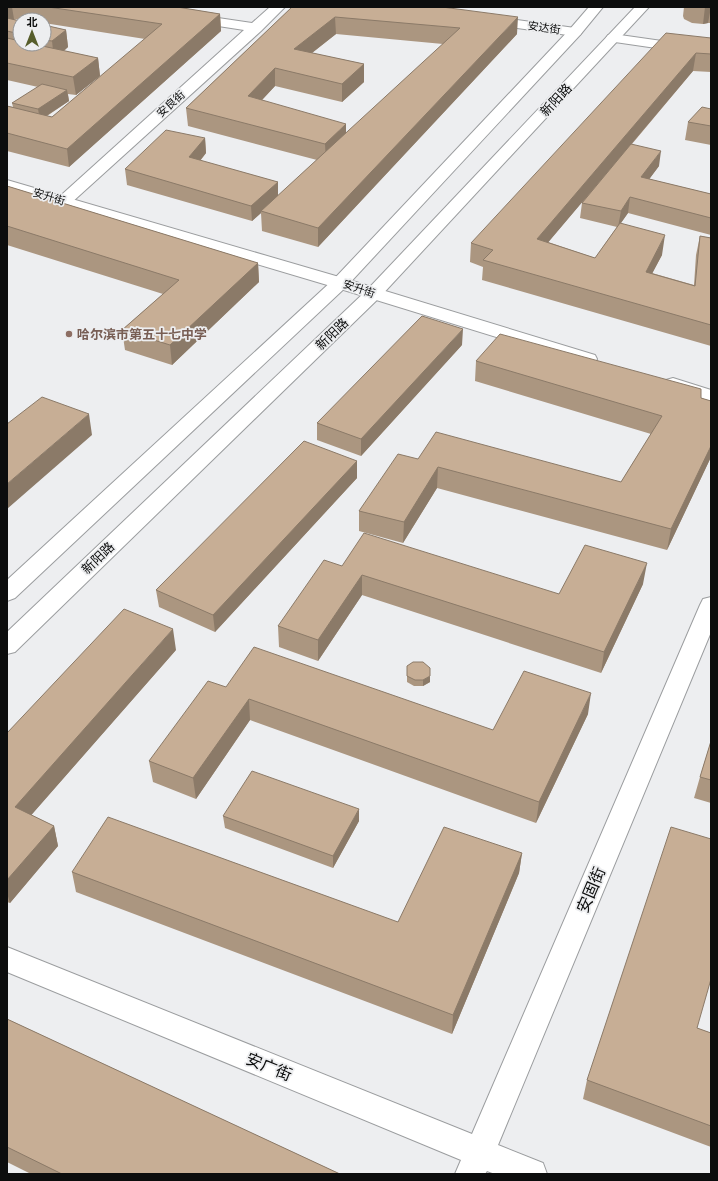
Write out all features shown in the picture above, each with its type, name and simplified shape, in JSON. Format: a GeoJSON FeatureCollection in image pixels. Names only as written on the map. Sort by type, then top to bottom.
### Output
{"type":"FeatureCollection","features":[{"type":"Feature","properties":{"kind":"main road","name":"安良街"},"geometry":{"type":"LineString","coordinates":[[64,201],[278,7]]}},
{"type":"Feature","properties":{"kind":"main road"},"geometry":{"type":"LineString","coordinates":[[7,593],[340,283],[575,32],[596,7]]}},
{"type":"Feature","properties":{"kind":"main road","name":"新阳路"},"geometry":{"type":"LineString","coordinates":[[7,646],[373,294],[642,7]]}},
{"type":"Feature","properties":{"kind":"main road"},"geometry":{"type":"LineString","coordinates":[[180,17],[256,28]]}},
{"type":"Feature","properties":{"kind":"main road","name":"安达街"},"geometry":{"type":"LineString","coordinates":[[472,18],[575,32]]}},
{"type":"Feature","properties":{"kind":"main road"},"geometry":{"type":"LineString","coordinates":[[613,38],[711,52]]}},
{"type":"Feature","properties":{"kind":"main road","name":"安升街"},"geometry":{"type":"LineString","coordinates":[[7,184],[606,364]]}},
{"type":"Feature","properties":{"kind":"main road"},"geometry":{"type":"LineString","coordinates":[[658,380],[711,396]]}},
{"type":"Feature","properties":{"kind":"main road","name":"安固街"},"geometry":{"type":"LineString","coordinates":[[474,1164],[711,606]]}},
{"type":"Feature","properties":{"kind":"main road","name":"安广街"},"geometry":{"type":"LineString","coordinates":[[7,959],[474,1164],[532,1174]]}},
{"type":"Feature","properties":{"kind":"building"},"geometry":{"type":"Polygon","coordinates":[[[48,7],[177,7],[220,14],[67,149],[7,133],[7,106],[52,117],[162,24],[48,7]]]}},
{"type":"Feature","properties":{"kind":"building"},"geometry":{"type":"Polygon","coordinates":[[[292,7],[442,7],[518,17],[318,228],[261,211],[460,28],[335,17],[294,49],[364,64],[342,84],[275,68],[248,96],[346,124],[325,144],[186,108],[292,7]]]}},
{"type":"Feature","properties":{"kind":"building"},"geometry":{"type":"Polygon","coordinates":[[[7,18],[12,19],[12,32],[7,31],[7,18]]]}},
{"type":"Feature","properties":{"kind":"building"},"geometry":{"type":"Polygon","coordinates":[[[52,27],[66,30],[52,41],[52,27]]]}},
{"type":"Feature","properties":{"kind":"building"},"geometry":{"type":"Polygon","coordinates":[[[666,33],[711,38],[711,54],[696,53],[537,239],[595,258],[620,223],[665,235],[646,272],[695,286],[700,236],[711,238],[711,325],[483,260],[493,250],[471,243],[666,33]]]}},
{"type":"Feature","properties":{"kind":"building"},"geometry":{"type":"Polygon","coordinates":[[[7,38],[12,39],[12,52],[52,52],[52,48],[98,58],[73,77],[7,63],[7,38]]]}},
{"type":"Feature","properties":{"kind":"building"},"geometry":{"type":"Polygon","coordinates":[[[42,84],[67,90],[38,109],[12,103],[42,84]]]}},
{"type":"Feature","properties":{"kind":"building"},"geometry":{"type":"Polygon","coordinates":[[[702,107],[711,109],[711,126],[688,122],[702,107]]]}},
{"type":"Feature","properties":{"kind":"building"},"geometry":{"type":"Polygon","coordinates":[[[166,130],[205,138],[189,157],[278,182],[251,206],[125,169],[166,130]]]}},
{"type":"Feature","properties":{"kind":"building"},"geometry":{"type":"Polygon","coordinates":[[[631,144],[661,151],[641,177],[711,194],[711,218],[630,197],[621,211],[582,203],[631,144]]]}},
{"type":"Feature","properties":{"kind":"building"},"geometry":{"type":"Polygon","coordinates":[[[7,186],[258,263],[170,345],[122,330],[179,280],[7,226],[7,186]]]}},
{"type":"Feature","properties":{"kind":"building"},"geometry":{"type":"Polygon","coordinates":[[[422,316],[463,329],[361,439],[317,423],[422,316]]]}},
{"type":"Feature","properties":{"kind":"building"},"geometry":{"type":"Polygon","coordinates":[[[500,334],[701,389],[701,398],[711,401],[711,446],[671,529],[438,467],[404,522],[359,511],[398,454],[418,459],[436,432],[621,482],[662,416],[476,361],[500,334]]]}},
{"type":"Feature","properties":{"kind":"building"},"geometry":{"type":"Polygon","coordinates":[[[42,397],[89,414],[7,484],[7,424],[42,397]]]}},
{"type":"Feature","properties":{"kind":"building"},"geometry":{"type":"Polygon","coordinates":[[[304,441],[357,461],[213,615],[156,590],[304,441]]]}},
{"type":"Feature","properties":{"kind":"building"},"geometry":{"type":"Polygon","coordinates":[[[364,533],[559,594],[585,545],[647,563],[604,652],[362,575],[318,640],[278,626],[324,560],[342,566],[364,533]]]}},
{"type":"Feature","properties":{"kind":"building"},"geometry":{"type":"Polygon","coordinates":[[[124,609],[173,629],[15,807],[54,826],[7,880],[7,733],[124,609]]]}},
{"type":"Feature","properties":{"kind":"building"},"geometry":{"type":"Polygon","coordinates":[[[254,647],[493,730],[524,671],[591,693],[539,802],[249,699],[193,778],[149,761],[208,681],[226,687],[254,647]]]}},
{"type":"Feature","properties":{"kind":"building"},"geometry":{"type":"Polygon","coordinates":[[[413,662],[423,662],[430,668],[430,676],[423,680],[415,680],[407,676],[407,666],[413,662]]]}},
{"type":"Feature","properties":{"kind":"building"},"geometry":{"type":"Polygon","coordinates":[[[711,741],[711,780],[700,777],[711,741]]]}},
{"type":"Feature","properties":{"kind":"building"},"geometry":{"type":"Polygon","coordinates":[[[252,771],[359,809],[333,856],[223,816],[252,771]]]}},
{"type":"Feature","properties":{"kind":"building"},"geometry":{"type":"Polygon","coordinates":[[[108,817],[398,922],[444,827],[522,853],[453,1015],[72,872],[108,817]]]}},
{"type":"Feature","properties":{"kind":"building"},"geometry":{"type":"Polygon","coordinates":[[[671,827],[711,839],[711,979],[697,1028],[711,1033],[711,1126],[587,1080],[671,827]]]}},
{"type":"Feature","properties":{"kind":"building"},"geometry":{"type":"Polygon","coordinates":[[[7,1019],[340,1174],[62,1174],[7,1147],[7,1019]]]}},
{"type":"Feature","properties":{"kind":"place","name":"哈尔滨市第五十七中学"},"geometry":{"type":"Point","coordinates":[69,334]}}]}
